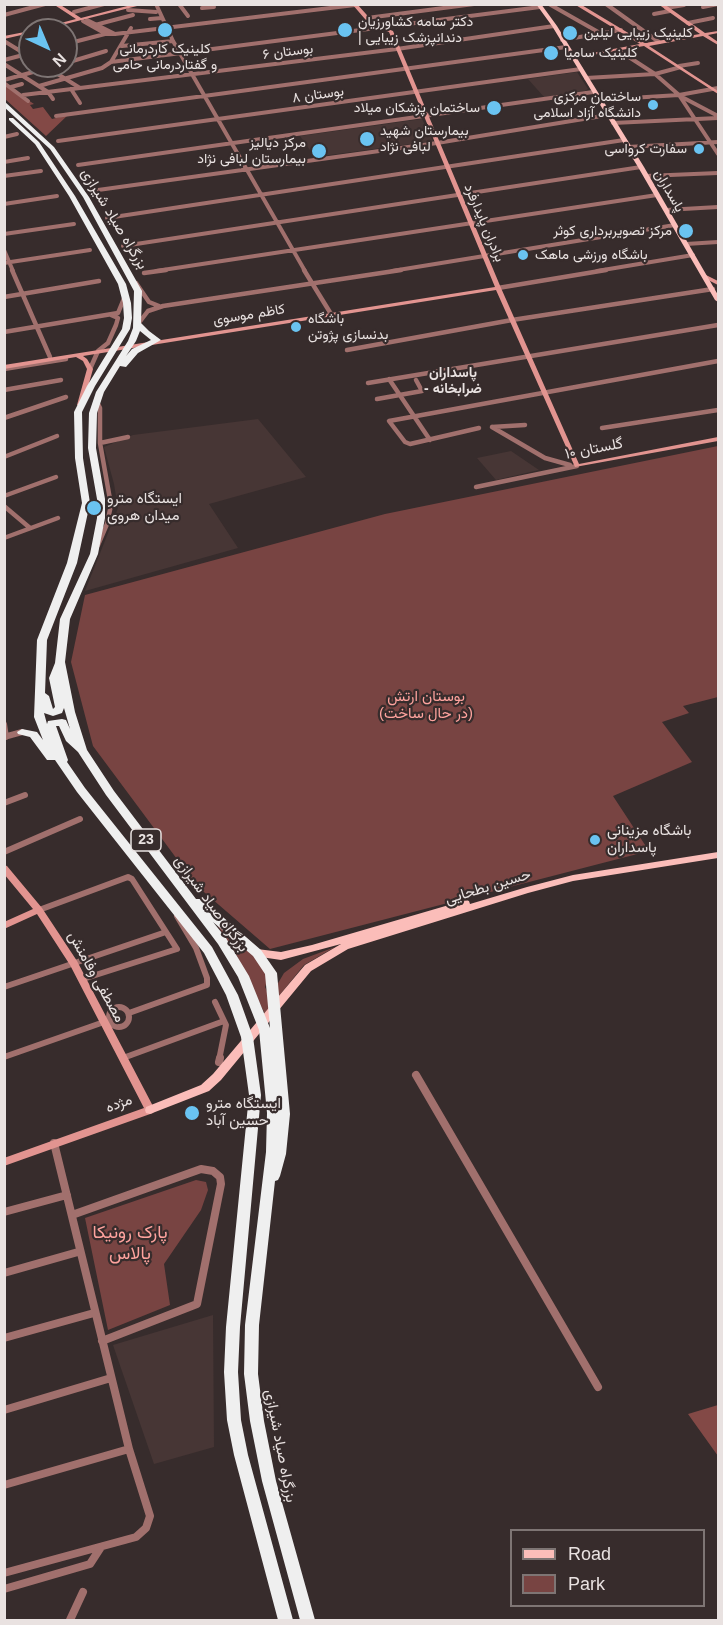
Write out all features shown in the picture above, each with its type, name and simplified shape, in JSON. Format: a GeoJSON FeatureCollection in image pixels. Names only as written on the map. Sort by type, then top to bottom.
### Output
{"type":"FeatureCollection","features":[{"type":"Feature","properties":{"kind":"highway","name":"بزرگراه صیاد شیرازی"},"geometry":{"type":"LineString","coordinates":[[4,103],[52,148],[86,197],[138,291],[138,324],[132,341],[98,397],[93,413],[92,448],[101,499],[101,518],[94,554],[65,619],[60,662],[70,712],[82,750],[110,793],[211,924],[233,958],[251,993],[265,1030],[273,1113],[266,1206],[252,1325],[251,1374],[256,1421],[269,1481],[308,1620]]}},
{"type":"Feature","properties":{"kind":"highway","name":"بزرگراه صیاد شیرازی"},"geometry":{"type":"LineString","coordinates":[[4,113],[37,143],[50,162],[110,262],[122,284],[125,296],[128,315],[126,329],[78,412],[79,458],[86,503],[72,563],[42,640],[39,717],[51,748],[64,766],[208,950],[232,995],[250,1049],[255,1095],[233,1327],[231,1372],[234,1420],[241,1455],[286,1620]]}},
{"type":"Feature","properties":{"kind":"highway"},"geometry":{"type":"LineString","coordinates":[[98,397],[132,354],[157,340],[138,324]]}},
{"type":"Feature","properties":{"kind":"highway"},"geometry":{"type":"LineString","coordinates":[[40,675],[46,709],[53,713],[60,707],[54,678],[60,662]]}},
{"type":"Feature","properties":{"kind":"highway"},"geometry":{"type":"LineString","coordinates":[[64,766],[51,727],[52,723],[62,722],[70,739],[82,750]]}},
{"type":"Feature","properties":{"kind":"highway"},"geometry":{"type":"LineString","coordinates":[[22,732],[35,736],[93,817],[112,828]]}},
{"type":"Feature","properties":{"kind":"highway"},"geometry":{"type":"LineString","coordinates":[[185,892],[212,912],[224,926],[256,953],[272,973],[284,1090],[284,1114],[280,1154],[266,1206]]}},
{"type":"Feature","properties":{"kind":"main road"},"geometry":{"type":"LineString","coordinates":[[55,4],[80,20],[143,4]]}},
{"type":"Feature","properties":{"kind":"main road"},"geometry":{"type":"LineString","coordinates":[[61,4],[74,12],[80,20]]}},
{"type":"Feature","properties":{"kind":"main road"},"geometry":{"type":"LineString","coordinates":[[355,4],[373,25],[385,28]]}},
{"type":"Feature","properties":{"kind":"main road"},"geometry":{"type":"LineString","coordinates":[[576,4],[715,88],[718,93]]}},
{"type":"Feature","properties":{"kind":"main road"},"geometry":{"type":"LineString","coordinates":[[660,4],[718,44]]}},
{"type":"Feature","properties":{"kind":"main road"},"geometry":{"type":"LineString","coordinates":[[130,7],[153,5]]}},
{"type":"Feature","properties":{"kind":"main road","name":"پاسداران"},"geometry":{"type":"LineString","coordinates":[[539,6],[554,26],[641,167],[718,300]]}},
{"type":"Feature","properties":{"kind":"main road","name":"برادران پایدارفرد"},"geometry":{"type":"LineString","coordinates":[[385,28],[391,31],[484,256],[577,466]]}},
{"type":"Feature","properties":{"kind":"main road"},"geometry":{"type":"LineString","coordinates":[[645,45],[718,32]]}},
{"type":"Feature","properties":{"kind":"main road"},"geometry":{"type":"LineString","coordinates":[[572,55],[581,56],[705,34]]}},
{"type":"Feature","properties":{"kind":"main road"},"geometry":{"type":"LineString","coordinates":[[706,278],[718,283]]}},
{"type":"Feature","properties":{"kind":"main road","name":"کاظم موسوی"},"geometry":{"type":"LineString","coordinates":[[4,367],[330,312],[498,288]]}},
{"type":"Feature","properties":{"kind":"main road"},"geometry":{"type":"LineString","coordinates":[[67,356],[79,355],[90,369],[78,412]]}},
{"type":"Feature","properties":{"kind":"main road","name":"کاظم موسوی"},"geometry":{"type":"LineString","coordinates":[[4,367],[50,357],[67,356]]}},
{"type":"Feature","properties":{"kind":"main road","name":"گلستان ۱۰"},"geometry":{"type":"LineString","coordinates":[[577,466],[718,440]]}},
{"type":"Feature","properties":{"kind":"main road","name":"حسین بطحایی"},"geometry":{"type":"LineString","coordinates":[[233,1059],[286,993],[314,964],[345,946],[573,878],[718,855]]}},
{"type":"Feature","properties":{"kind":"main road","name":"مصطفی وفامنش"},"geometry":{"type":"LineString","coordinates":[[4,867],[39,910],[74,963],[106,1020],[150,1110]]}},
{"type":"Feature","properties":{"kind":"main road"},"geometry":{"type":"LineString","coordinates":[[256,953],[281,956],[312,949],[434,912],[509,892],[527,890]]}},
{"type":"Feature","properties":{"kind":"main road"},"geometry":{"type":"LineString","coordinates":[[4,926],[39,910]]}},
{"type":"Feature","properties":{"kind":"main road","name":"مژده"},"geometry":{"type":"LineString","coordinates":[[4,1162],[205,1088],[233,1059]]}},
{"type":"Feature","properties":{"kind":"street"},"geometry":{"type":"LineString","coordinates":[[4,15],[45,4]]}},
{"type":"Feature","properties":{"kind":"street"},"geometry":{"type":"LineString","coordinates":[[179,4],[188,16]]}},
{"type":"Feature","properties":{"kind":"street"},"geometry":{"type":"LineString","coordinates":[[304,4],[309,10]]}},
{"type":"Feature","properties":{"kind":"street"},"geometry":{"type":"LineString","coordinates":[[78,41],[106,34],[127,34],[355,4]]}},
{"type":"Feature","properties":{"kind":"street"},"geometry":{"type":"LineString","coordinates":[[367,18],[474,4]]}},
{"type":"Feature","properties":{"kind":"street"},"geometry":{"type":"LineString","coordinates":[[549,4],[600,34]]}},
{"type":"Feature","properties":{"kind":"street"},"geometry":{"type":"LineString","coordinates":[[606,4],[659,42]]}},
{"type":"Feature","properties":{"kind":"street"},"geometry":{"type":"LineString","coordinates":[[703,7],[718,4]]}},
{"type":"Feature","properties":{"kind":"street"},"geometry":{"type":"LineString","coordinates":[[74,12],[102,5]]}},
{"type":"Feature","properties":{"kind":"street"},"geometry":{"type":"LineString","coordinates":[[153,5],[194,74],[276,223],[330,312]]}},
{"type":"Feature","properties":{"kind":"street"},"geometry":{"type":"LineString","coordinates":[[654,14],[684,5]]}},
{"type":"Feature","properties":{"kind":"street"},"geometry":{"type":"LineString","coordinates":[[111,62],[385,28],[539,6]]}},
{"type":"Feature","properties":{"kind":"street"},"geometry":{"type":"LineString","coordinates":[[130,7],[157,13]]}},
{"type":"Feature","properties":{"kind":"street"},"geometry":{"type":"LineString","coordinates":[[205,7],[214,7]]}},
{"type":"Feature","properties":{"kind":"street"},"geometry":{"type":"LineString","coordinates":[[95,25],[132,15]]}},
{"type":"Feature","properties":{"kind":"street"},"geometry":{"type":"LineString","coordinates":[[150,19],[162,18]]}},
{"type":"Feature","properties":{"kind":"street"},"geometry":{"type":"LineString","coordinates":[[688,23],[713,18]]}},
{"type":"Feature","properties":{"kind":"street"},"geometry":{"type":"LineString","coordinates":[[80,20],[115,34]]}},
{"type":"Feature","properties":{"kind":"street"},"geometry":{"type":"LineString","coordinates":[[80,20],[106,34]]}},
{"type":"Feature","properties":{"kind":"street","name":"بوستان ۶"},"geometry":{"type":"LineString","coordinates":[[23,95],[397,49],[554,26]]}},
{"type":"Feature","properties":{"kind":"street"},"geometry":{"type":"LineString","coordinates":[[39,86],[102,68],[111,62],[131,28]]}},
{"type":"Feature","properties":{"kind":"street"},"geometry":{"type":"LineString","coordinates":[[562,40],[621,30]]}},
{"type":"Feature","properties":{"kind":"street"},"geometry":{"type":"LineString","coordinates":[[5,39],[18,49]]}},
{"type":"Feature","properties":{"kind":"street"},"geometry":{"type":"LineString","coordinates":[[122,46],[173,41]]}},
{"type":"Feature","properties":{"kind":"street"},"geometry":{"type":"LineString","coordinates":[[4,48],[12,46]]}},
{"type":"Feature","properties":{"kind":"street"},"geometry":{"type":"LineString","coordinates":[[56,116],[566,47]]}},
{"type":"Feature","properties":{"kind":"street"},"geometry":{"type":"LineString","coordinates":[[618,50],[654,74],[679,95],[718,117]]}},
{"type":"Feature","properties":{"kind":"street"},"geometry":{"type":"LineString","coordinates":[[78,59],[106,51]]}},
{"type":"Feature","properties":{"kind":"street"},"geometry":{"type":"LineString","coordinates":[[4,62],[18,72]]}},
{"type":"Feature","properties":{"kind":"street"},"geometry":{"type":"LineString","coordinates":[[586,78],[654,74],[698,63]]}},
{"type":"Feature","properties":{"kind":"street","name":"بوستان ۸"},"geometry":{"type":"LineString","coordinates":[[58,141],[581,69]]}},
{"type":"Feature","properties":{"kind":"street"},"geometry":{"type":"LineString","coordinates":[[27,78],[48,92],[53,99]]}},
{"type":"Feature","properties":{"kind":"street"},"geometry":{"type":"LineString","coordinates":[[66,79],[81,88]]}},
{"type":"Feature","properties":{"kind":"street"},"geometry":{"type":"LineString","coordinates":[[4,81],[28,101]]}},
{"type":"Feature","properties":{"kind":"street"},"geometry":{"type":"LineString","coordinates":[[11,87],[22,84]]}},
{"type":"Feature","properties":{"kind":"street"},"geometry":{"type":"LineString","coordinates":[[598,100],[679,95],[715,88]]}},
{"type":"Feature","properties":{"kind":"street"},"geometry":{"type":"LineString","coordinates":[[71,89],[80,103]]}},
{"type":"Feature","properties":{"kind":"street"},"geometry":{"type":"LineString","coordinates":[[78,165],[593,92]]}},
{"type":"Feature","properties":{"kind":"street"},"geometry":{"type":"LineString","coordinates":[[679,95],[718,154]]}},
{"type":"Feature","properties":{"kind":"street"},"geometry":{"type":"LineString","coordinates":[[98,189],[436,143],[608,115]]}},
{"type":"Feature","properties":{"kind":"street"},"geometry":{"type":"LineString","coordinates":[[613,123],[718,117]]}},
{"type":"Feature","properties":{"kind":"street"},"geometry":{"type":"LineString","coordinates":[[4,137],[17,134]]}},
{"type":"Feature","properties":{"kind":"street"},"geometry":{"type":"LineString","coordinates":[[107,218],[624,140]]}},
{"type":"Feature","properties":{"kind":"street"},"geometry":{"type":"LineString","coordinates":[[628,147],[718,142]]}},
{"type":"Feature","properties":{"kind":"street"},"geometry":{"type":"LineString","coordinates":[[4,162],[28,158]]}},
{"type":"Feature","properties":{"kind":"street"},"geometry":{"type":"LineString","coordinates":[[123,246],[641,167]]}},
{"type":"Feature","properties":{"kind":"street"},"geometry":{"type":"LineString","coordinates":[[4,176],[41,171]]}},
{"type":"Feature","properties":{"kind":"street"},"geometry":{"type":"LineString","coordinates":[[646,176],[718,172]]}},
{"type":"Feature","properties":{"kind":"street"},"geometry":{"type":"LineString","coordinates":[[144,273],[657,195]]}},
{"type":"Feature","properties":{"kind":"street"},"geometry":{"type":"LineString","coordinates":[[4,204],[57,196]]}},
{"type":"Feature","properties":{"kind":"street"},"geometry":{"type":"LineString","coordinates":[[666,210],[718,207]]}},
{"type":"Feature","properties":{"kind":"street"},"geometry":{"type":"LineString","coordinates":[[4,234],[74,224]]}},
{"type":"Feature","properties":{"kind":"street"},"geometry":{"type":"LineString","coordinates":[[138,324],[150,309],[163,306],[675,225]]}},
{"type":"Feature","properties":{"kind":"street"},"geometry":{"type":"LineString","coordinates":[[686,244],[718,242]]}},
{"type":"Feature","properties":{"kind":"street"},"geometry":{"type":"LineString","coordinates":[[4,250],[7,263],[50,357]]}},
{"type":"Feature","properties":{"kind":"street"},"geometry":{"type":"LineString","coordinates":[[7,263],[90,250]]}},
{"type":"Feature","properties":{"kind":"street"},"geometry":{"type":"LineString","coordinates":[[498,288],[693,255]]}},
{"type":"Feature","properties":{"kind":"street"},"geometry":{"type":"LineString","coordinates":[[4,297],[99,281]]}},
{"type":"Feature","properties":{"kind":"street"},"geometry":{"type":"LineString","coordinates":[[135,282],[149,303],[163,306]]}},
{"type":"Feature","properties":{"kind":"street"},"geometry":{"type":"LineString","coordinates":[[347,350],[512,320],[713,289]]}},
{"type":"Feature","properties":{"kind":"street"},"geometry":{"type":"LineString","coordinates":[[4,332],[120,312],[125,296]]}},
{"type":"Feature","properties":{"kind":"street"},"geometry":{"type":"LineString","coordinates":[[90,369],[98,351],[109,341],[118,318],[104,316]]}},
{"type":"Feature","properties":{"kind":"street"},"geometry":{"type":"LineString","coordinates":[[368,383],[718,325]]}},
{"type":"Feature","properties":{"kind":"street"},"geometry":{"type":"LineString","coordinates":[[479,428],[407,443],[389,421],[718,361]]}},
{"type":"Feature","properties":{"kind":"street"},"geometry":{"type":"LineString","coordinates":[[389,379],[430,440]]}},
{"type":"Feature","properties":{"kind":"street"},"geometry":{"type":"LineString","coordinates":[[4,390],[61,380]]}},
{"type":"Feature","properties":{"kind":"street"},"geometry":{"type":"LineString","coordinates":[[377,399],[423,391],[416,380]]}},
{"type":"Feature","properties":{"kind":"street"},"geometry":{"type":"LineString","coordinates":[[4,418],[66,397]]}},
{"type":"Feature","properties":{"kind":"street"},"geometry":{"type":"LineString","coordinates":[[94,554],[107,524],[111,505],[100,443],[98,397]]}},
{"type":"Feature","properties":{"kind":"street"},"geometry":{"type":"LineString","coordinates":[[603,428],[718,410]]}},
{"type":"Feature","properties":{"kind":"street"},"geometry":{"type":"LineString","coordinates":[[525,425],[492,427],[545,458],[577,466]]}},
{"type":"Feature","properties":{"kind":"street"},"geometry":{"type":"LineString","coordinates":[[4,457],[57,436]]}},
{"type":"Feature","properties":{"kind":"street"},"geometry":{"type":"LineString","coordinates":[[100,443],[128,437]]}},
{"type":"Feature","properties":{"kind":"street","name":"گلستان ۱۰"},"geometry":{"type":"LineString","coordinates":[[476,487],[577,466]]}},
{"type":"Feature","properties":{"kind":"street"},"geometry":{"type":"LineString","coordinates":[[4,496],[56,477]]}},
{"type":"Feature","properties":{"kind":"street"},"geometry":{"type":"LineString","coordinates":[[4,506],[30,528]]}},
{"type":"Feature","properties":{"kind":"street"},"geometry":{"type":"LineString","coordinates":[[4,538],[58,518]]}},
{"type":"Feature","properties":{"kind":"street"},"geometry":{"type":"LineString","coordinates":[[4,724],[5,737],[22,732]]}},
{"type":"Feature","properties":{"kind":"street"},"geometry":{"type":"LineString","coordinates":[[4,803],[25,795]]}},
{"type":"Feature","properties":{"kind":"street"},"geometry":{"type":"LineString","coordinates":[[4,852],[80,819]]}},
{"type":"Feature","properties":{"kind":"street"},"geometry":{"type":"LineString","coordinates":[[39,910],[128,877],[132,879],[177,949],[83,980]]}},
{"type":"Feature","properties":{"kind":"street"},"geometry":{"type":"LineString","coordinates":[[106,1020],[121,1009],[129,1013],[207,985],[207,978],[196,948],[168,899]]}},
{"type":"Feature","properties":{"kind":"street"},"geometry":{"type":"LineString","coordinates":[[4,987],[166,932]]}},
{"type":"Feature","properties":{"kind":"street"},"geometry":{"type":"LineString","coordinates":[[215,1002],[226,1025],[219,1062]]}},
{"type":"Feature","properties":{"kind":"street"},"geometry":{"type":"LineString","coordinates":[[4,1057],[106,1020],[108,1017],[109,1022],[120,1026],[129,1021],[129,1013]]}},
{"type":"Feature","properties":{"kind":"street"},"geometry":{"type":"LineString","coordinates":[[106,1020],[120,1026]]}},
{"type":"Feature","properties":{"kind":"street"},"geometry":{"type":"LineString","coordinates":[[123,1058],[224,1021]]}},
{"type":"Feature","properties":{"kind":"street"},"geometry":{"type":"LineString","coordinates":[[416,1075],[598,1387]]}},
{"type":"Feature","properties":{"kind":"street"},"geometry":{"type":"LineString","coordinates":[[4,1574],[136,1537],[146,1528],[150,1516],[129,1449],[93,1313],[54,1143]]}},
{"type":"Feature","properties":{"kind":"street"},"geometry":{"type":"LineString","coordinates":[[72,1215],[201,1169],[213,1171],[220,1177],[221,1184],[197,1304],[102,1341]]}},
{"type":"Feature","properties":{"kind":"street"},"geometry":{"type":"LineString","coordinates":[[4,1212],[67,1195]]}},
{"type":"Feature","properties":{"kind":"street"},"geometry":{"type":"LineString","coordinates":[[4,1273],[78,1252]]}},
{"type":"Feature","properties":{"kind":"street"},"geometry":{"type":"LineString","coordinates":[[4,1338],[93,1313]]}},
{"type":"Feature","properties":{"kind":"street"},"geometry":{"type":"LineString","coordinates":[[4,1410],[111,1378]]}},
{"type":"Feature","properties":{"kind":"street"},"geometry":{"type":"LineString","coordinates":[[4,1485],[129,1449]]}},
{"type":"Feature","properties":{"kind":"street"},"geometry":{"type":"LineString","coordinates":[[4,1590],[90,1564],[101,1547]]}},
{"type":"Feature","properties":{"kind":"street"},"geometry":{"type":"LineString","coordinates":[[70,1620],[83,1592]]}},
{"type":"Feature","properties":{"kind":"shaded area"},"geometry":{"type":"Polygon","coordinates":[[[577,72],[588,89],[585,91],[544,97],[528,79],[577,72]]]}},
{"type":"Feature","properties":{"kind":"shaded area"},"geometry":{"type":"Polygon","coordinates":[[[4,84],[34,104],[30,105],[33,109],[43,107],[52,119],[68,115],[46,136],[5,99],[4,84]]]}},
{"type":"Feature","properties":{"kind":"shaded area","name":"بیمارستان شهید لبافی نژاد"},"geometry":{"type":"Polygon","coordinates":[[[422,119],[433,141],[315,157],[300,136],[422,119]]]}},
{"type":"Feature","properties":{"kind":"shaded area"},"geometry":{"type":"Polygon","coordinates":[[[258,419],[306,477],[209,504],[238,548],[85,591],[118,508],[104,447],[133,435],[258,419]]]}},
{"type":"Feature","properties":{"kind":"shaded area"},"geometry":{"type":"Polygon","coordinates":[[[511,451],[539,470],[496,480],[477,458],[511,451]]]}},
{"type":"Feature","properties":{"kind":"shaded area"},"geometry":{"type":"Polygon","coordinates":[[[213,1315],[214,1447],[154,1464],[113,1345],[213,1315]]]}},
{"type":"Feature","properties":{"kind":"shaded area"},"geometry":{"type":"Polygon","coordinates":[[[718,1405],[718,1456],[688,1414],[718,1405]]]}},
{"type":"Feature","properties":{"kind":"green space","name":"بوستان ارتش (در حال ساخت)"},"geometry":{"type":"Polygon","coordinates":[[[718,446],[718,697],[683,706],[689,713],[662,722],[692,762],[613,796],[649,851],[270,949],[197,886],[93,746],[71,662],[85,595],[385,514],[718,446]]]}},
{"type":"Feature","properties":{"kind":"green space"},"geometry":{"type":"Polygon","coordinates":[[[209,913],[253,953],[269,976],[265,987],[273,1004],[265,1014],[235,952],[209,913]]]}},
{"type":"Feature","properties":{"kind":"green space"},"geometry":{"type":"Polygon","coordinates":[[[335,947],[304,965],[278,997],[277,985],[284,973],[303,959],[335,947]]]}},
{"type":"Feature","properties":{"kind":"green space","name":"پارک رونیکا پالاس"},"geometry":{"type":"Polygon","coordinates":[[[196,1180],[206,1182],[208,1190],[201,1210],[164,1264],[170,1305],[108,1330],[85,1218],[196,1180]]]}},
{"type":"Feature","properties":{"kind":"place","name":"کلینیک کاردرمانی و گفتاردرمانی حامی"},"geometry":{"type":"Point","coordinates":[165,30]}},
{"type":"Feature","properties":{"kind":"place","name":"دکتر سامه کشاورزیان | دندانپزشک زیبایی"},"geometry":{"type":"Point","coordinates":[345,30]}},
{"type":"Feature","properties":{"kind":"place","name":"کلینیک زیبایی لیلین"},"geometry":{"type":"Point","coordinates":[570,33]}},
{"type":"Feature","properties":{"kind":"place","name":"کلینیک سامیا"},"geometry":{"type":"Point","coordinates":[551,53]}},
{"type":"Feature","properties":{"kind":"place","name":"ساختمان مرکزی دانشگاه آزاد اسلامی"},"geometry":{"type":"Point","coordinates":[653,105]}},
{"type":"Feature","properties":{"kind":"place","name":"ساختمان پزشکان میلاد"},"geometry":{"type":"Point","coordinates":[494,108]}},
{"type":"Feature","properties":{"kind":"place","name":"بیمارستان شهید لبافی نژاد"},"geometry":{"type":"Point","coordinates":[367,139]}},
{"type":"Feature","properties":{"kind":"place","name":"سفارت کرواسی"},"geometry":{"type":"Point","coordinates":[699,149]}},
{"type":"Feature","properties":{"kind":"place","name":"مرکز دیالیز بیمارستان لبافی نژاد"},"geometry":{"type":"Point","coordinates":[319,151]}},
{"type":"Feature","properties":{"kind":"place","name":"مرکز تصویربرداری کوثر"},"geometry":{"type":"Point","coordinates":[686,231]}},
{"type":"Feature","properties":{"kind":"place","name":"باشگاه ورزشی ماهک"},"geometry":{"type":"Point","coordinates":[523,255]}},
{"type":"Feature","properties":{"kind":"place","name":"باشگاه بدنسازی پژوتن"},"geometry":{"type":"Point","coordinates":[296,327]}},
{"type":"Feature","properties":{"kind":"place","name":"ایستگاه مترو میدان هروی"},"geometry":{"type":"Point","coordinates":[94,508]}},
{"type":"Feature","properties":{"kind":"place","name":"باشگاه مزینانی پاسداران"},"geometry":{"type":"Point","coordinates":[595,840]}},
{"type":"Feature","properties":{"kind":"place","name":"ایستگاه مترو حسین آباد"},"geometry":{"type":"Point","coordinates":[192,1113]}},
{"type":"Feature","properties":{"kind":"district","name":"پاسداران - ضرابخانه"},"geometry":{"type":"Point","coordinates":[453,382]}}]}
